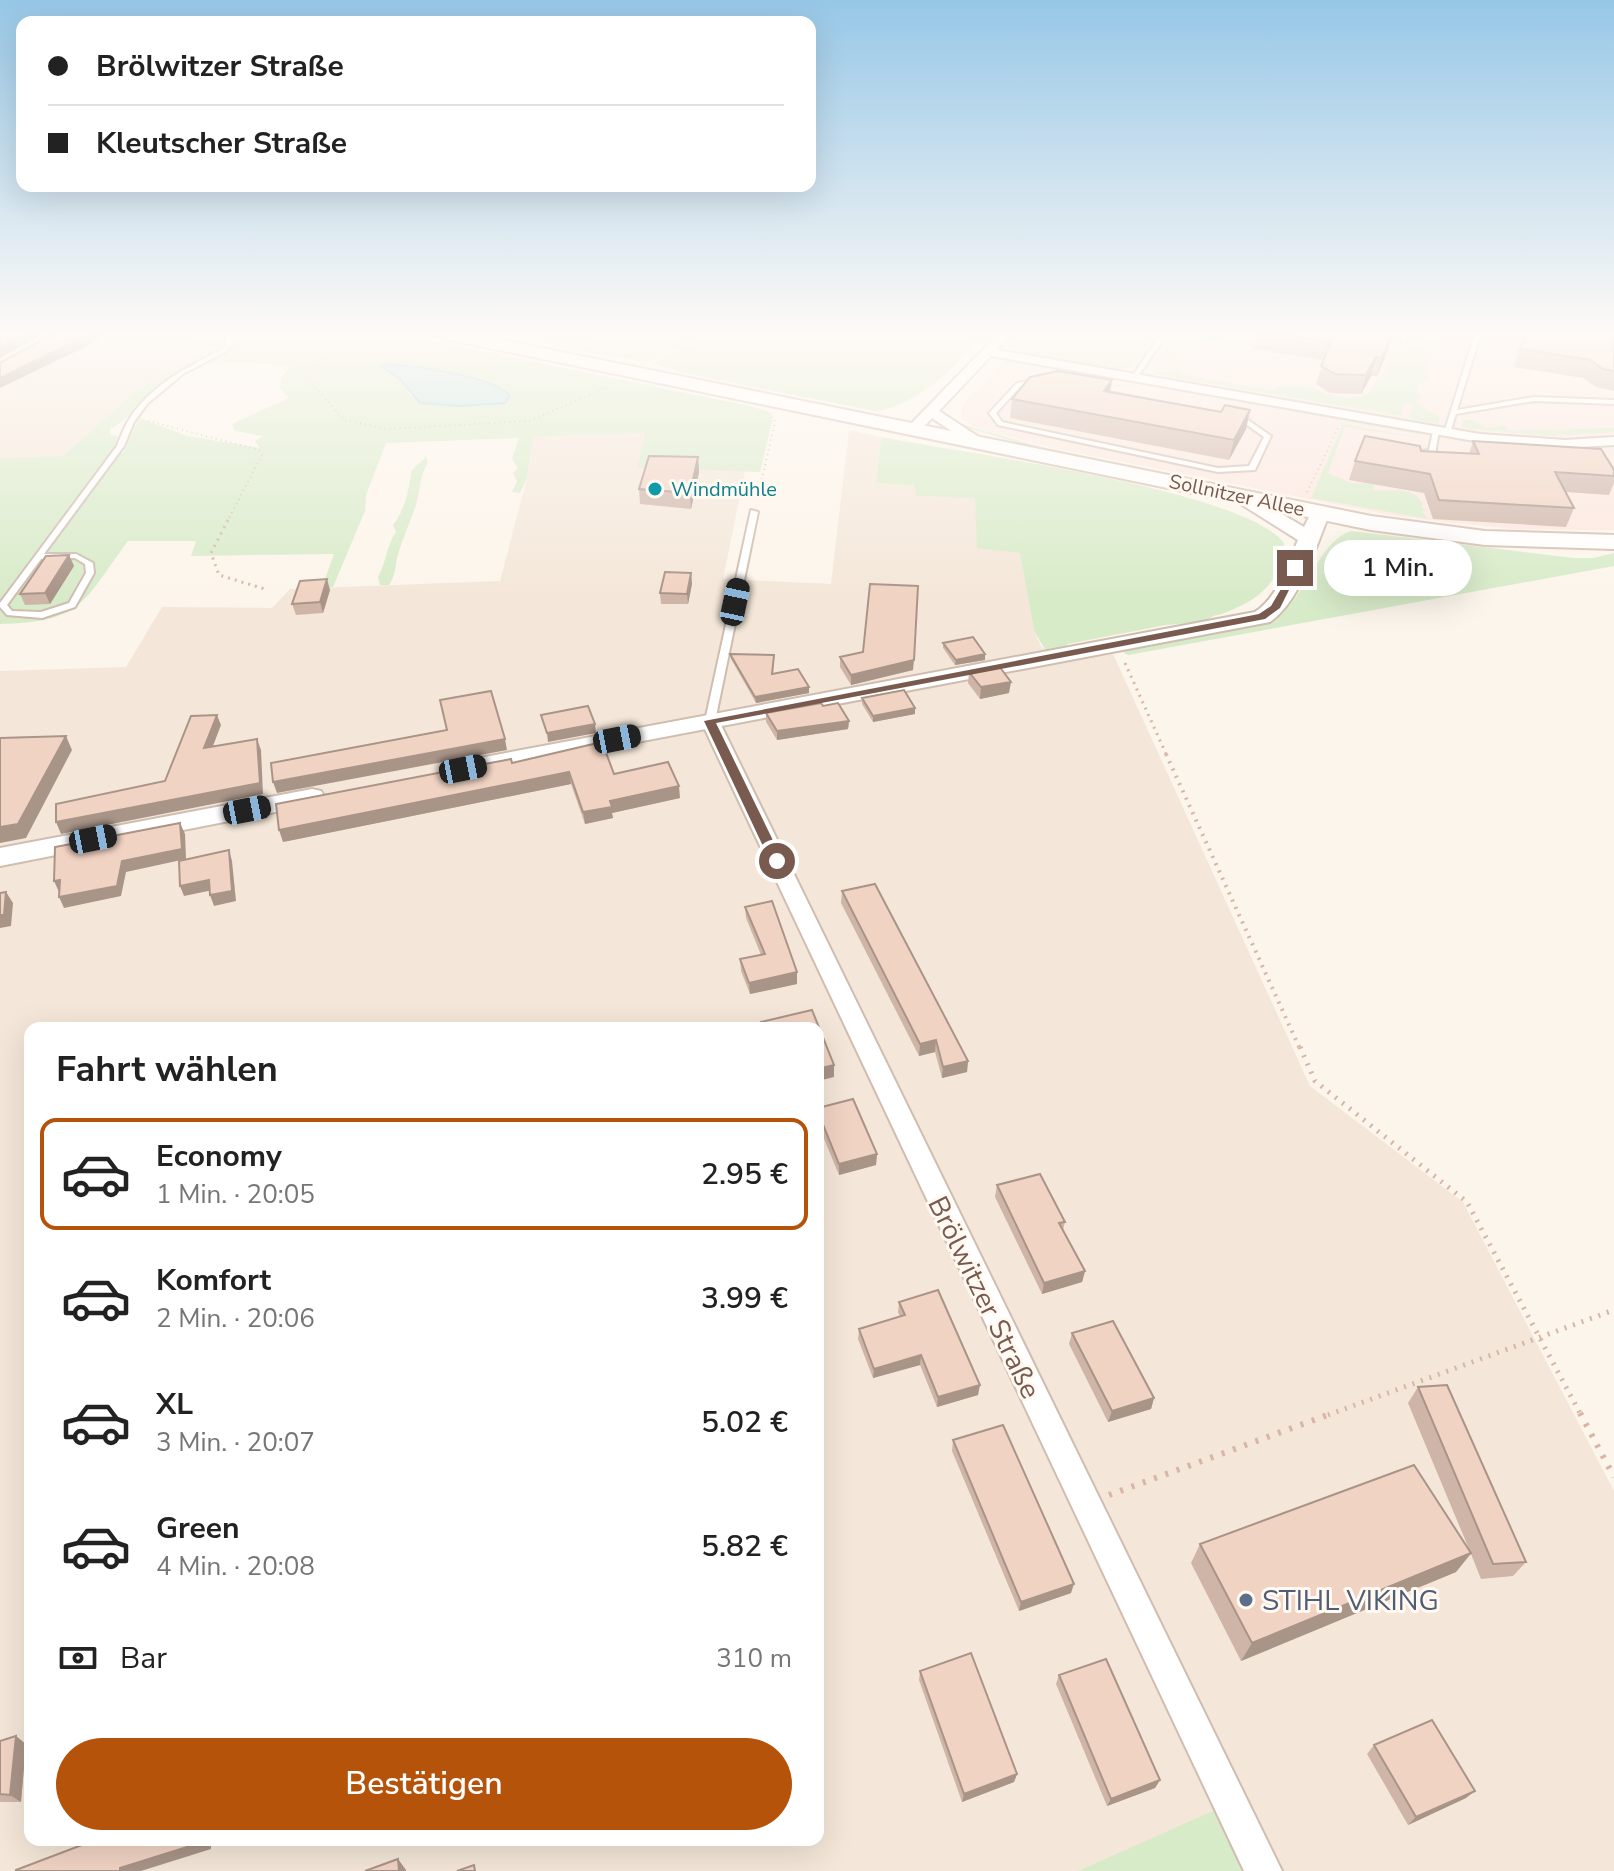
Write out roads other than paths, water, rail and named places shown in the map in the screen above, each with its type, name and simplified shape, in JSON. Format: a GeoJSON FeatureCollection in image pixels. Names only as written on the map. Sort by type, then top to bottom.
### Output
{"type":"FeatureCollection","features":[{"type":"Feature","properties":{"kind":"main road","name":"Sollnitzer Allee"},"geometry":{"type":"LineString","coordinates":[[866,420],[1320,513],[1485,538],[1614,542]]}},
{"type":"Feature","properties":{"kind":"street"},"geometry":{"type":"LineString","coordinates":[[913,430],[923,420]]}},
{"type":"Feature","properties":{"kind":"street"},"geometry":{"type":"LineString","coordinates":[[944,420],[977,442]]}},
{"type":"Feature","properties":{"kind":"street"},"geometry":{"type":"LineString","coordinates":[[1375,420],[1441,432],[1538,443],[1614,441]]}},
{"type":"Feature","properties":{"kind":"street"},"geometry":{"type":"LineString","coordinates":[[1243,497],[1307,537]]}},
{"type":"Feature","properties":{"kind":"street"},"geometry":{"type":"LineString","coordinates":[[447,772],[1262,617],[1275,608],[1287,588],[1320,513]]}},
{"type":"Feature","properties":{"kind":"street","name":"Brölwitzer Straße"},"geometry":{"type":"LineString","coordinates":[[710,721],[1263,1871]]}},
{"type":"Feature","properties":{"kind":"street"},"geometry":{"type":"LineString","coordinates":[[0,857],[339,792]]}},
{"type":"Feature","properties":{"kind":"lane"},"geometry":{"type":"LineString","coordinates":[[37,557],[76,556],[89,563],[90,573],[72,605],[42,615],[10,613],[3,605],[37,557],[120,446],[133,420]]}},
{"type":"Feature","properties":{"kind":"lane"},"geometry":{"type":"LineString","coordinates":[[997,420],[1000,424],[1218,470],[1252,468],[1268,436],[1245,420]]}},
{"type":"Feature","properties":{"kind":"lane"},"geometry":{"type":"LineString","coordinates":[[1405,455],[1432,452],[1448,420]]}},
{"type":"Feature","properties":{"kind":"lane"},"geometry":{"type":"LineString","coordinates":[[710,721],[754,512]]}},
{"type":"Feature","properties":{"kind":"place","name":"Windmühle"},"geometry":{"type":"Point","coordinates":[655,489]}},
{"type":"Feature","properties":{"kind":"place","name":"STIHL VIKING"},"geometry":{"type":"Point","coordinates":[1246,1600]}}]}
